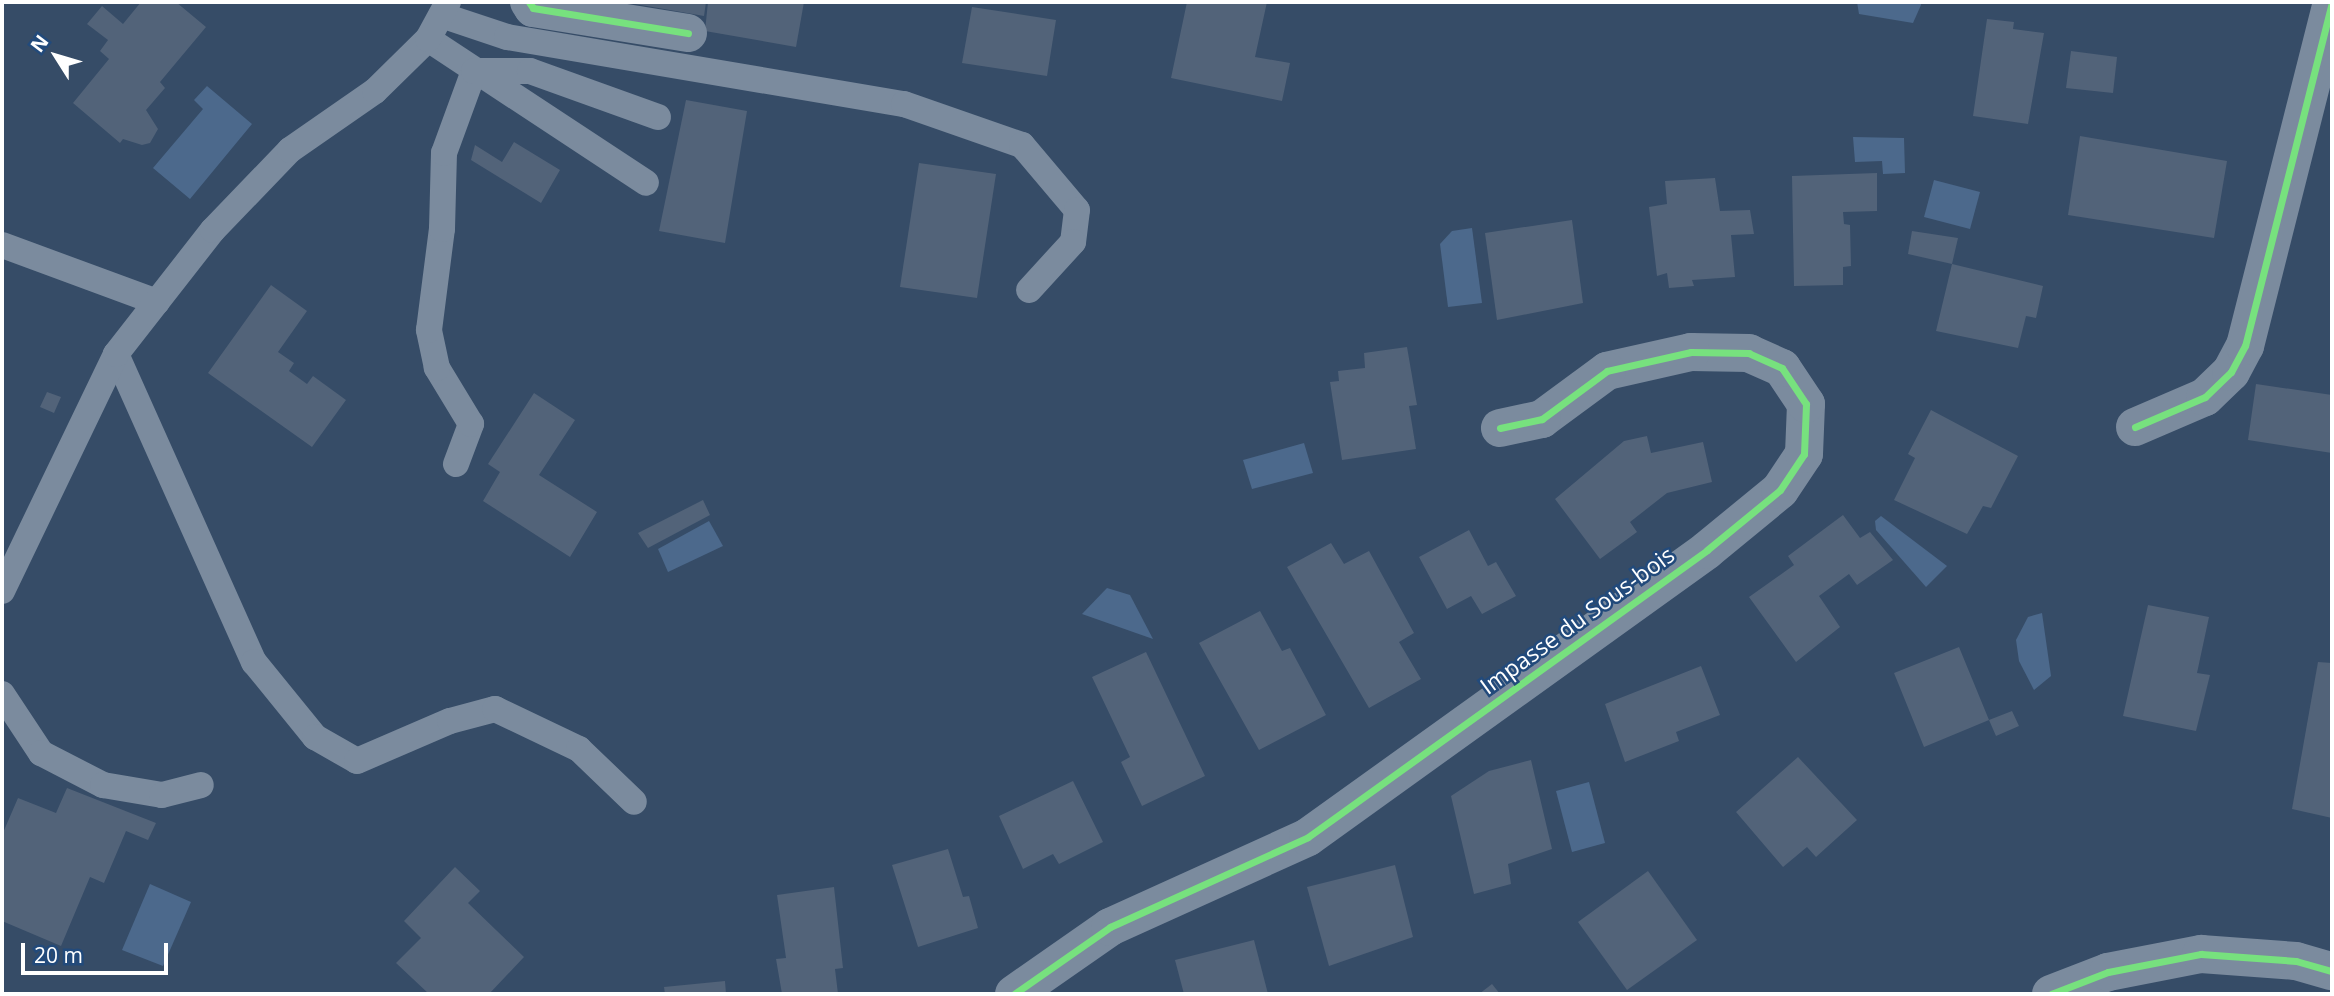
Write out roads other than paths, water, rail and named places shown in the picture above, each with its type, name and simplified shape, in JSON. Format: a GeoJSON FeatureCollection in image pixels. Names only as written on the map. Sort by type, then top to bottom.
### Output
{"type":"FeatureCollection","features":[{"type":"Feature","properties":{"kind":"street"},"geometry":{"type":"LineString","coordinates":[[529,2],[533,8],[688,33]]}},
{"type":"Feature","properties":{"kind":"street"},"geometry":{"type":"LineString","coordinates":[[2135,427],[2206,397],[2231,372],[2245,346],[2332,2]]}},
{"type":"Feature","properties":{"kind":"street","name":"Impasse du Sous-bois"},"geometry":{"type":"LineString","coordinates":[[1014,994],[1110,927],[1308,837],[1707,550],[1780,490],[1804,454],[1806,404],[1782,368],[1749,353],[1691,352],[1607,371],[1542,419],[1500,428]]}},
{"type":"Feature","properties":{"kind":"street"},"geometry":{"type":"LineString","coordinates":[[2050,994],[2108,972],[2201,954],[2296,961],[2332,971]]}},
{"type":"Feature","properties":{"kind":"lane"},"geometry":{"type":"LineString","coordinates":[[2,591],[116,354],[213,230],[290,150],[374,91],[428,39],[446,9],[507,37],[904,104],[1022,145],[1077,210],[1073,242],[1029,290]]}},
{"type":"Feature","properties":{"kind":"lane"},"geometry":{"type":"LineString","coordinates":[[428,39],[646,183]]}},
{"type":"Feature","properties":{"kind":"lane"},"geometry":{"type":"LineString","coordinates":[[474,71],[530,71],[658,117]]}},
{"type":"Feature","properties":{"kind":"lane"},"geometry":{"type":"LineString","coordinates":[[456,464],[471,424],[437,368],[429,330],[443,229],[444,153],[474,71]]}},
{"type":"Feature","properties":{"kind":"lane"},"geometry":{"type":"LineString","coordinates":[[2,246],[157,302]]}},
{"type":"Feature","properties":{"kind":"lane"},"geometry":{"type":"LineString","coordinates":[[116,354],[254,662],[315,737],[357,761],[450,721],[495,709],[579,749],[634,802]]}},
{"type":"Feature","properties":{"kind":"lane"},"geometry":{"type":"LineString","coordinates":[[2,694],[41,753],[103,785],[162,795],[201,786]]}},
{"type":"Feature","properties":{"kind":"water"},"geometry":{"type":"Polygon","coordinates":[[[1857,2],[1921,2],[1921,5],[1913,23],[1859,14],[1857,2]]]}},
{"type":"Feature","properties":{"kind":"water"},"geometry":{"type":"Polygon","coordinates":[[[207,86],[252,124],[190,199],[153,168],[203,109],[194,100],[207,86]]]}},
{"type":"Feature","properties":{"kind":"water"},"geometry":{"type":"Polygon","coordinates":[[[1853,137],[1904,138],[1905,173],[1883,174],[1882,161],[1855,162],[1853,137]]]}},
{"type":"Feature","properties":{"kind":"water"},"geometry":{"type":"Polygon","coordinates":[[[1934,180],[1980,192],[1970,229],[1924,217],[1934,180]]]}},
{"type":"Feature","properties":{"kind":"water"},"geometry":{"type":"Polygon","coordinates":[[[1472,228],[1482,303],[1448,307],[1440,244],[1452,231],[1472,228]]]}},
{"type":"Feature","properties":{"kind":"water"},"geometry":{"type":"Polygon","coordinates":[[[1304,443],[1313,473],[1252,489],[1243,460],[1304,443]]]}},
{"type":"Feature","properties":{"kind":"water"},"geometry":{"type":"Polygon","coordinates":[[[1881,516],[1947,566],[1926,587],[1876,530],[1875,521],[1881,516]]]}},
{"type":"Feature","properties":{"kind":"water"},"geometry":{"type":"Polygon","coordinates":[[[709,521],[723,546],[668,572],[658,549],[709,521]]]}},
{"type":"Feature","properties":{"kind":"water"},"geometry":{"type":"Polygon","coordinates":[[[1107,588],[1130,595],[1153,639],[1082,614],[1107,588]]]}},
{"type":"Feature","properties":{"kind":"water"},"geometry":{"type":"Polygon","coordinates":[[[2042,613],[2051,676],[2034,690],[2019,661],[2016,640],[2028,617],[2042,613]]]}},
{"type":"Feature","properties":{"kind":"water"},"geometry":{"type":"Polygon","coordinates":[[[1589,782],[1605,843],[1572,852],[1556,791],[1589,782]]]}},
{"type":"Feature","properties":{"kind":"water"},"geometry":{"type":"Polygon","coordinates":[[[150,884],[191,902],[163,966],[122,950],[150,884]]]}}]}
